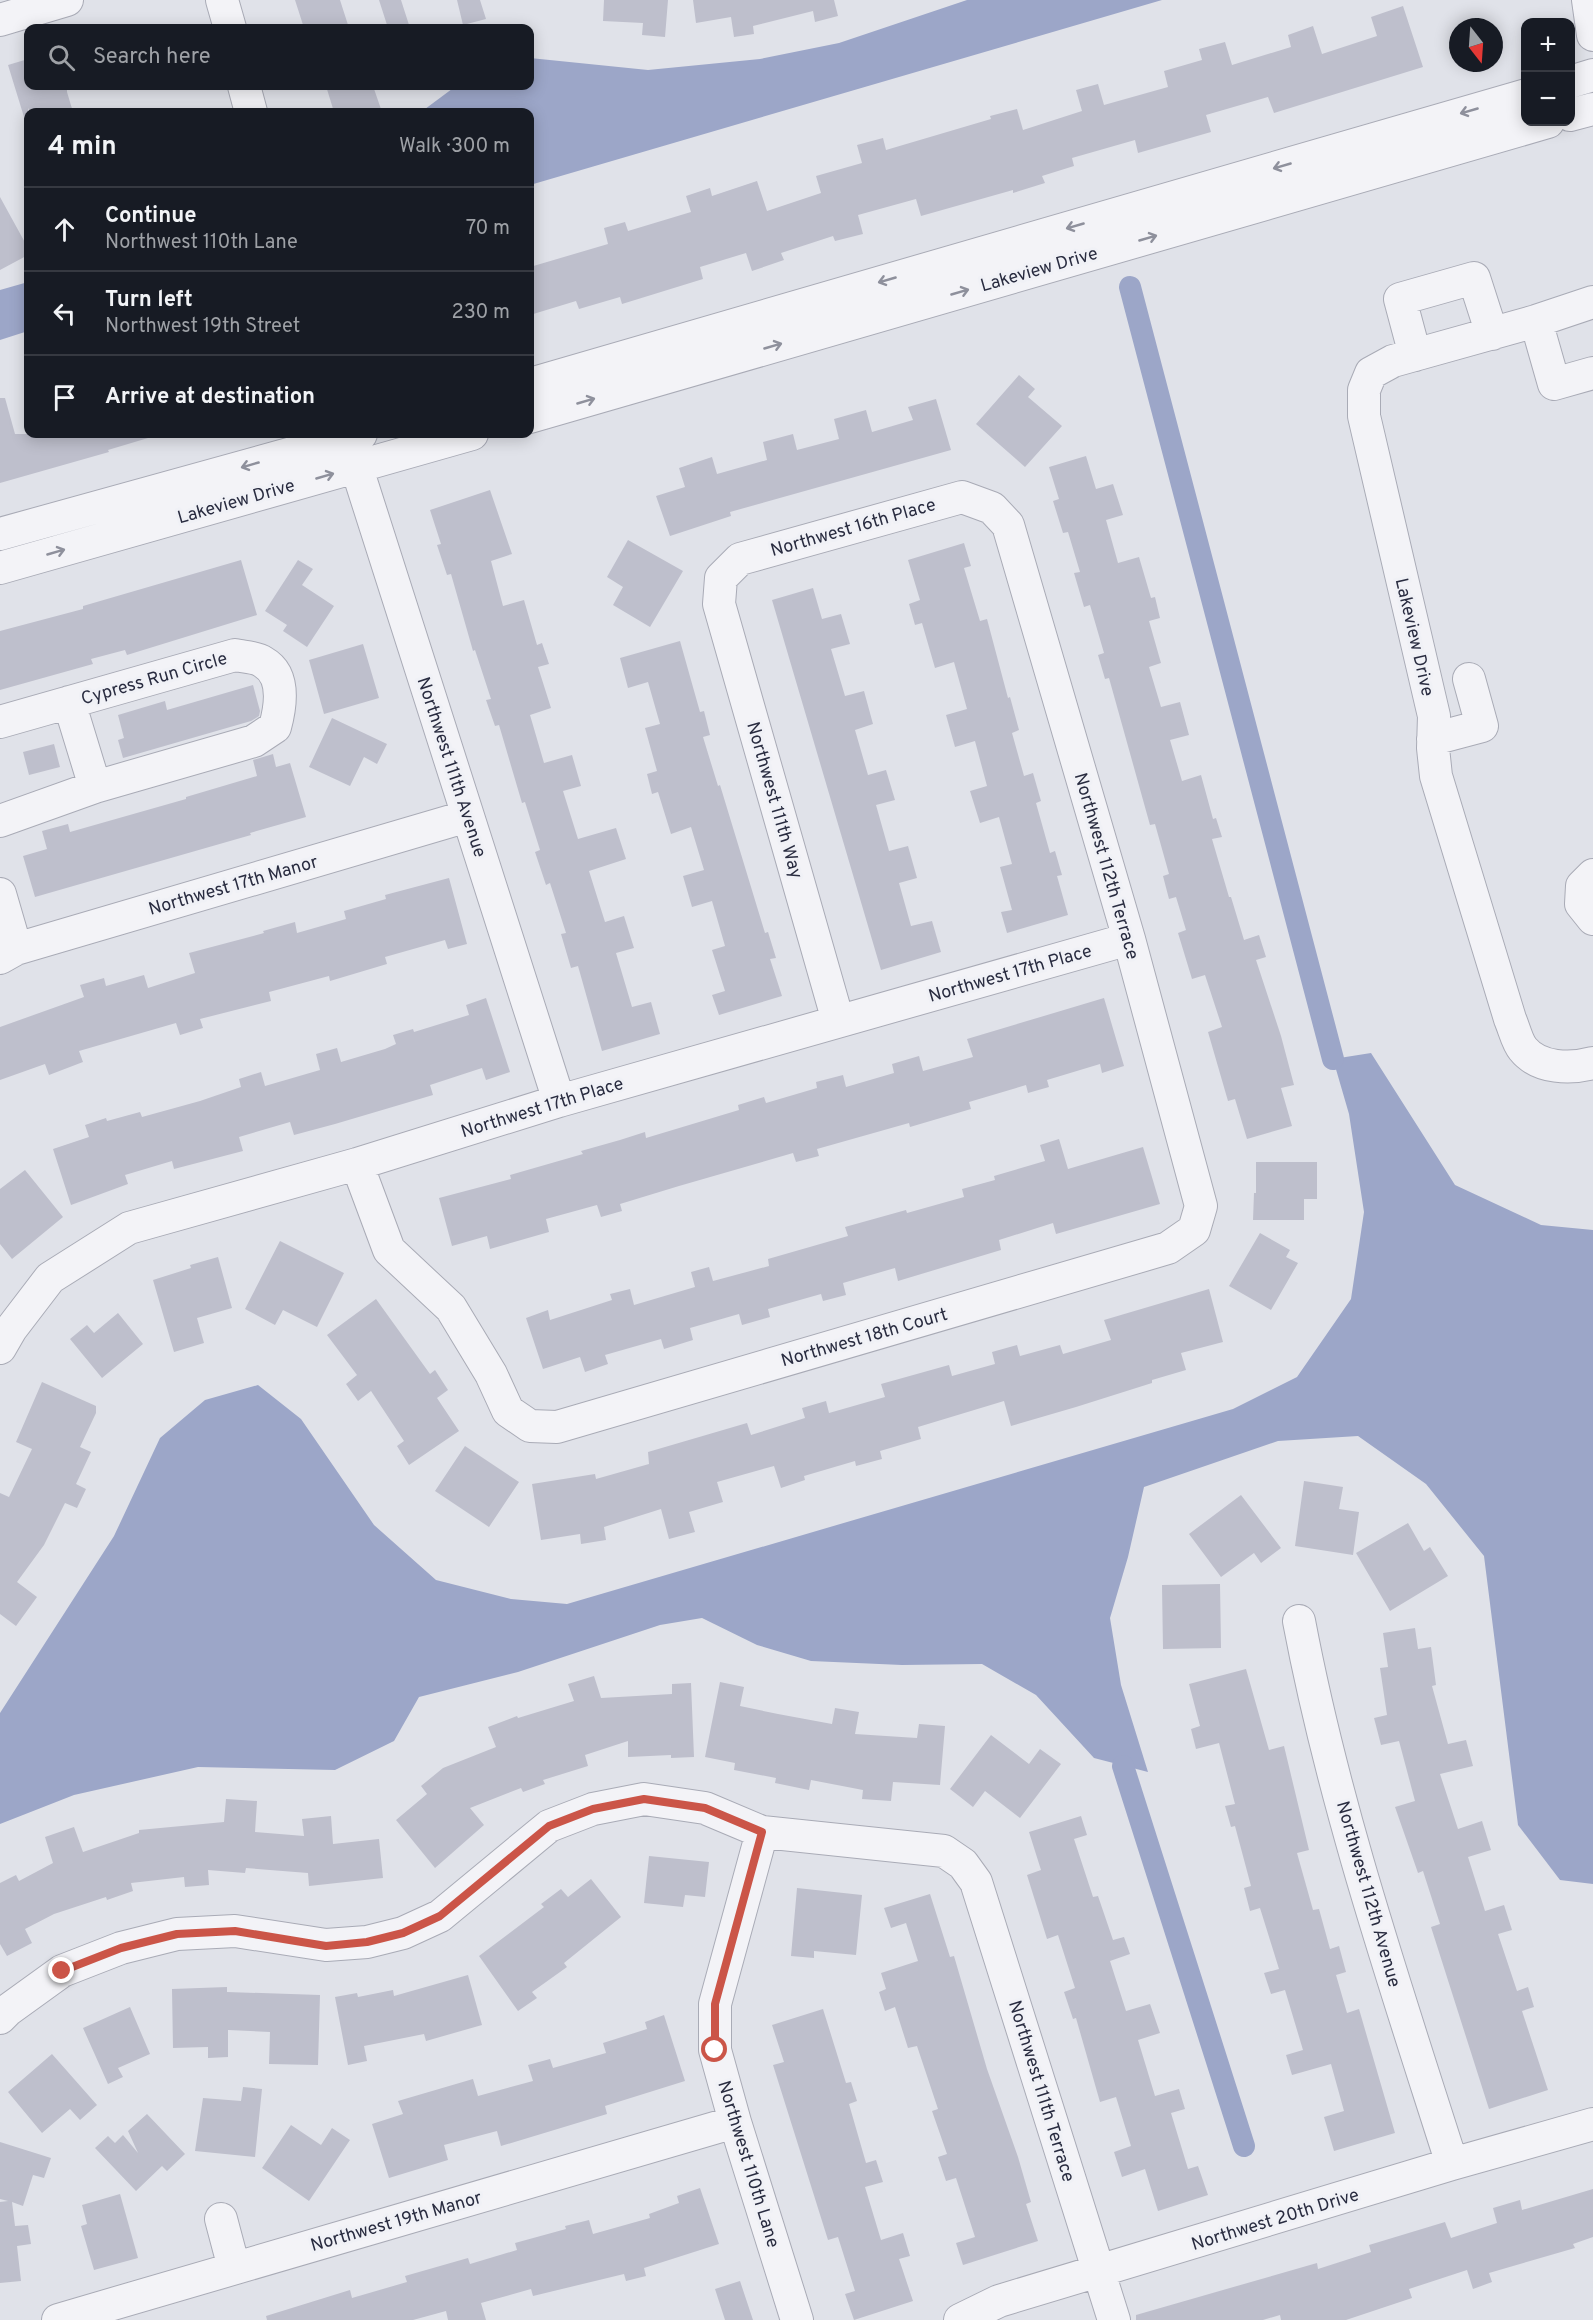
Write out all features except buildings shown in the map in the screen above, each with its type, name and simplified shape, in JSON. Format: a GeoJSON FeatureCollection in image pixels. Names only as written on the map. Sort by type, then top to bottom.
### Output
{"type":"FeatureCollection","features":[{"type":"Feature","properties":{"kind":"street"},"geometry":{"type":"LineString","coordinates":[[0,20],[67,0]]}},
{"type":"Feature","properties":{"kind":"street"},"geometry":{"type":"LineString","coordinates":[[222,0],[229,24]]}},
{"type":"Feature","properties":{"kind":"street"},"geometry":{"type":"LineString","coordinates":[[1588,0],[1593,35]]}},
{"type":"Feature","properties":{"kind":"street"},"geometry":{"type":"LineString","coordinates":[[1575,80],[1593,75]]}},
{"type":"Feature","properties":{"kind":"street"},"geometry":{"type":"LineString","coordinates":[[245,90],[250,108]]}},
{"type":"Feature","properties":{"kind":"street","name":"Lakeview Drive"},"geometry":{"type":"LineString","coordinates":[[534,383],[1521,96]]}},
{"type":"Feature","properties":{"kind":"street"},"geometry":{"type":"LineString","coordinates":[[1575,114],[1593,109]]}},
{"type":"Feature","properties":{"kind":"street","name":"Lakeview Drive"},"geometry":{"type":"LineString","coordinates":[[534,416],[1534,126]]}},
{"type":"Feature","properties":{"kind":"street"},"geometry":{"type":"LineString","coordinates":[[1415,355],[1400,299],[1474,278],[1492,334]]}},
{"type":"Feature","properties":{"kind":"street","name":"Lakeview Drive"},"geometry":{"type":"LineString","coordinates":[[1593,302],[1492,334],[1393,361],[1371,374],[1364,390],[1364,416],[1434,716],[1436,776],[1510,1019],[1523,1049],[1544,1065],[1580,1066],[1593,1063]]}},
{"type":"Feature","properties":{"kind":"street"},"geometry":{"type":"LineString","coordinates":[[1536,321],[1554,384],[1593,373]]}},
{"type":"Feature","properties":{"kind":"street","name":"Lakeview Drive"},"geometry":{"type":"LineString","coordinates":[[0,534],[340,438]]}},
{"type":"Feature","properties":{"kind":"street","name":"Northwest 111th Avenue"},"geometry":{"type":"LineString","coordinates":[[352,438],[358,467],[559,1101]]}},
{"type":"Feature","properties":{"kind":"street","name":"Lakeview Drive"},"geometry":{"type":"LineString","coordinates":[[0,568],[458,438]]}},
{"type":"Feature","properties":{"kind":"street","name":"Northwest 16th Place"},"geometry":{"type":"LineString","coordinates":[[721,578],[740,559],[962,497],[992,508]]}},
{"type":"Feature","properties":{"kind":"street","name":"Northwest 112th Terrace"},"geometry":{"type":"LineString","coordinates":[[992,508],[1008,525],[1129,939],[1201,1206],[1194,1230]]}},
{"type":"Feature","properties":{"kind":"street","name":"Northwest 111th Way"},"geometry":{"type":"LineString","coordinates":[[721,578],[719,604],[838,1021]]}},
{"type":"Feature","properties":{"kind":"street","name":"Cypress Run Circle"},"geometry":{"type":"LineString","coordinates":[[0,722],[235,655],[262,661],[276,674],[282,701],[275,727],[254,741],[95,787],[0,821]]}},
{"type":"Feature","properties":{"kind":"street"},"geometry":{"type":"LineString","coordinates":[[1433,739],[1482,726],[1469,679]]}},
{"type":"Feature","properties":{"kind":"street","name":"Cypress Run Circle"},"geometry":{"type":"LineString","coordinates":[[69,702],[95,787]]}},
{"type":"Feature","properties":{"kind":"street","name":"Northwest 17th Manor"},"geometry":{"type":"LineString","coordinates":[[8,953],[468,816]]}},
{"type":"Feature","properties":{"kind":"street"},"geometry":{"type":"LineString","coordinates":[[1593,875],[1582,886],[1581,904],[1593,919]]}},
{"type":"Feature","properties":{"kind":"street"},"geometry":{"type":"LineString","coordinates":[[0,894],[8,953]]}},
{"type":"Feature","properties":{"kind":"street","name":"Northwest 17th Place"},"geometry":{"type":"LineString","coordinates":[[0,1348],[11,1329],[50,1278],[129,1228],[357,1164],[559,1101],[1129,939]]}},
{"type":"Feature","properties":{"kind":"street","name":"Northwest 18th Court"},"geometry":{"type":"LineString","coordinates":[[357,1164],[389,1250],[451,1308],[491,1374],[508,1411],[530,1426],[557,1427],[1168,1248],[1194,1230]]}},
{"type":"Feature","properties":{"kind":"street","name":"Northwest 112th Avenue"},"geometry":{"type":"LineString","coordinates":[[1299,1621],[1308,1669],[1363,1886],[1452,2164]]}},
{"type":"Feature","properties":{"kind":"street"},"geometry":{"type":"LineString","coordinates":[[0,2018],[62,1971],[121,1948],[177,1934],[235,1931],[326,1946],[367,1942],[403,1933],[440,1916],[549,1826],[593,1809],[644,1799],[705,1808],[762,1832]]}},
{"type":"Feature","properties":{"kind":"street","name":"Northwest 111th Terrace"},"geometry":{"type":"LineString","coordinates":[[762,1832],[944,1851],[963,1864],[976,1882],[1114,2320]]}},
{"type":"Feature","properties":{"kind":"street","name":"Northwest 110th Lane"},"geometry":{"type":"LineString","coordinates":[[762,1832],[715,2004],[715,2050],[797,2320]]}},
{"type":"Feature","properties":{"kind":"street","name":"Northwest 19th Manor"},"geometry":{"type":"LineString","coordinates":[[58,2320],[735,2122]]}},
{"type":"Feature","properties":{"kind":"street","name":"Northwest 20th Drive"},"geometry":{"type":"LineString","coordinates":[[960,2320],[999,2301],[1452,2164],[1593,2124]]}},
{"type":"Feature","properties":{"kind":"street"},"geometry":{"type":"LineString","coordinates":[[221,2219],[234,2268]]}},
{"type":"Feature","properties":{"kind":"water"},"geometry":{"type":"Polygon","coordinates":[[[967,0],[1162,0],[534,184],[534,108],[426,108],[451,90],[534,90],[534,58],[648,70],[760,59],[839,43],[967,0]]]}},
{"type":"Feature","properties":{"kind":"water"},"geometry":{"type":"Polygon","coordinates":[[[24,283],[24,332],[0,340],[0,290],[24,283]]]}},
{"type":"Feature","properties":{"kind":"water"},"geometry":{"type":"Polygon","coordinates":[[[1371,1053],[1455,1185],[1541,1225],[1593,1230],[1593,1884],[1560,1880],[1518,1825],[1484,1556],[1426,1484],[1358,1436],[1278,1441],[1144,1487],[1128,1557],[1110,1618],[1121,1685],[1148,1772],[1094,1758],[1036,1695],[982,1664],[902,1665],[811,1661],[757,1645],[702,1618],[660,1625],[518,1672],[419,1697],[394,1741],[335,1770],[198,1767],[74,1795],[0,1824],[0,1713],[114,1536],[160,1438],[205,1400],[258,1385],[301,1419],[374,1525],[436,1580],[511,1599],[567,1604],[1233,1409],[1297,1377],[1351,1299],[1364,1212],[1349,1114],[1333,1059],[1371,1053]]]}},
{"type":"Feature","properties":{"kind":"waterway"},"geometry":{"type":"LineString","coordinates":[[1130,287],[1333,1059]]}},
{"type":"Feature","properties":{"kind":"waterway"},"geometry":{"type":"LineString","coordinates":[[1123,1766],[1244,2146]]}},
{"type":"Feature","properties":{"kind":"route"},"geometry":{"type":"LineString","coordinates":[[62,1971],[121,1948],[177,1934],[235,1931],[326,1946],[367,1942],[403,1933],[440,1916],[476,1889],[549,1826],[593,1809],[644,1799],[705,1808],[762,1832],[715,2004],[715,2050]]}}]}
